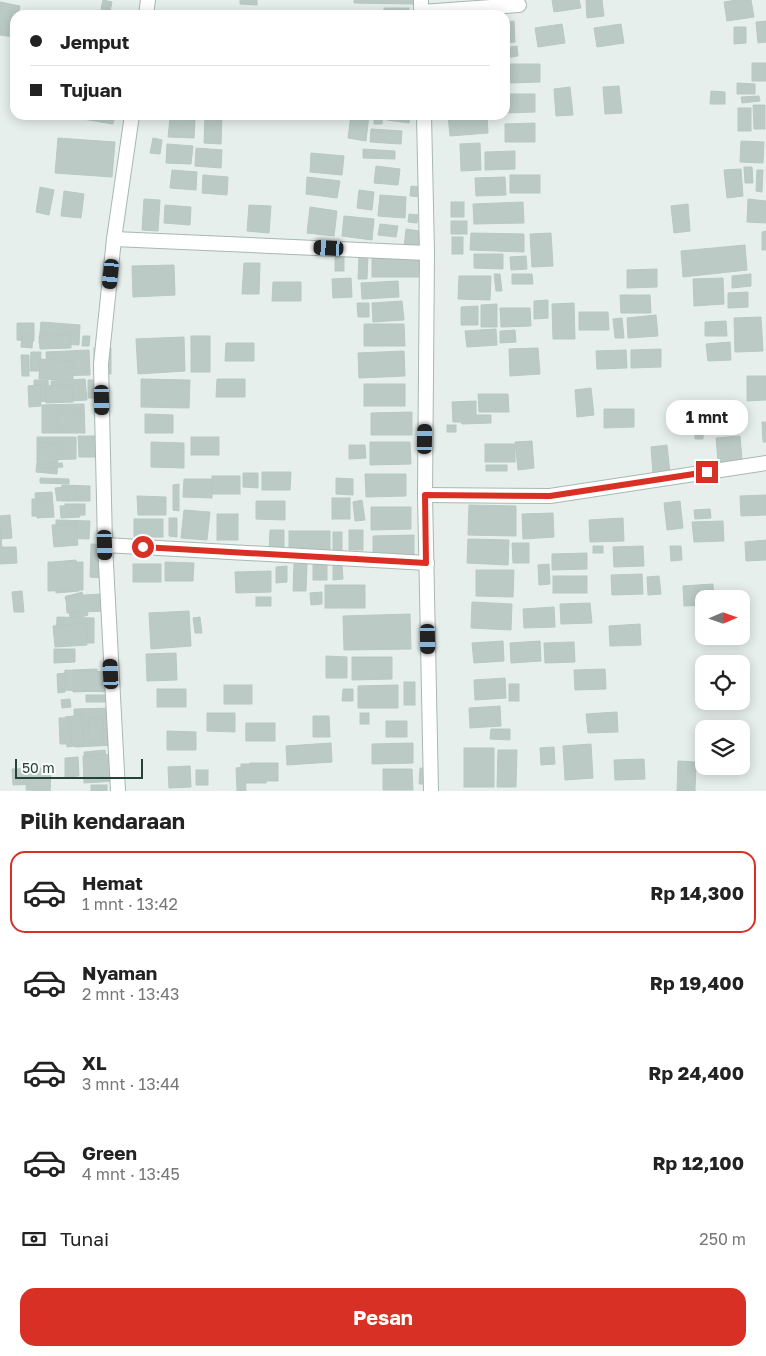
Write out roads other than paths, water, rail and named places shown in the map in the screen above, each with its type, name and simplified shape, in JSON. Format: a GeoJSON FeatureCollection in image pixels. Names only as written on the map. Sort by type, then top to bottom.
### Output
{"type":"FeatureCollection","features":[{"type":"Feature","properties":{"kind":"street"},"geometry":{"type":"LineString","coordinates":[[421,9],[518,4]]}},
{"type":"Feature","properties":{"kind":"street"},"geometry":{"type":"LineString","coordinates":[[118,791],[105,545],[101,364],[114,238],[131,120]]}},
{"type":"Feature","properties":{"kind":"street"},"geometry":{"type":"LineString","coordinates":[[424,120],[427,252],[425,495],[431,791]]}},
{"type":"Feature","properties":{"kind":"street"},"geometry":{"type":"LineString","coordinates":[[114,238],[427,252]]}},
{"type":"Feature","properties":{"kind":"street"},"geometry":{"type":"LineString","coordinates":[[425,495],[550,496],[766,463]]}},
{"type":"Feature","properties":{"kind":"street"},"geometry":{"type":"LineString","coordinates":[[105,545],[426,563]]}}]}
